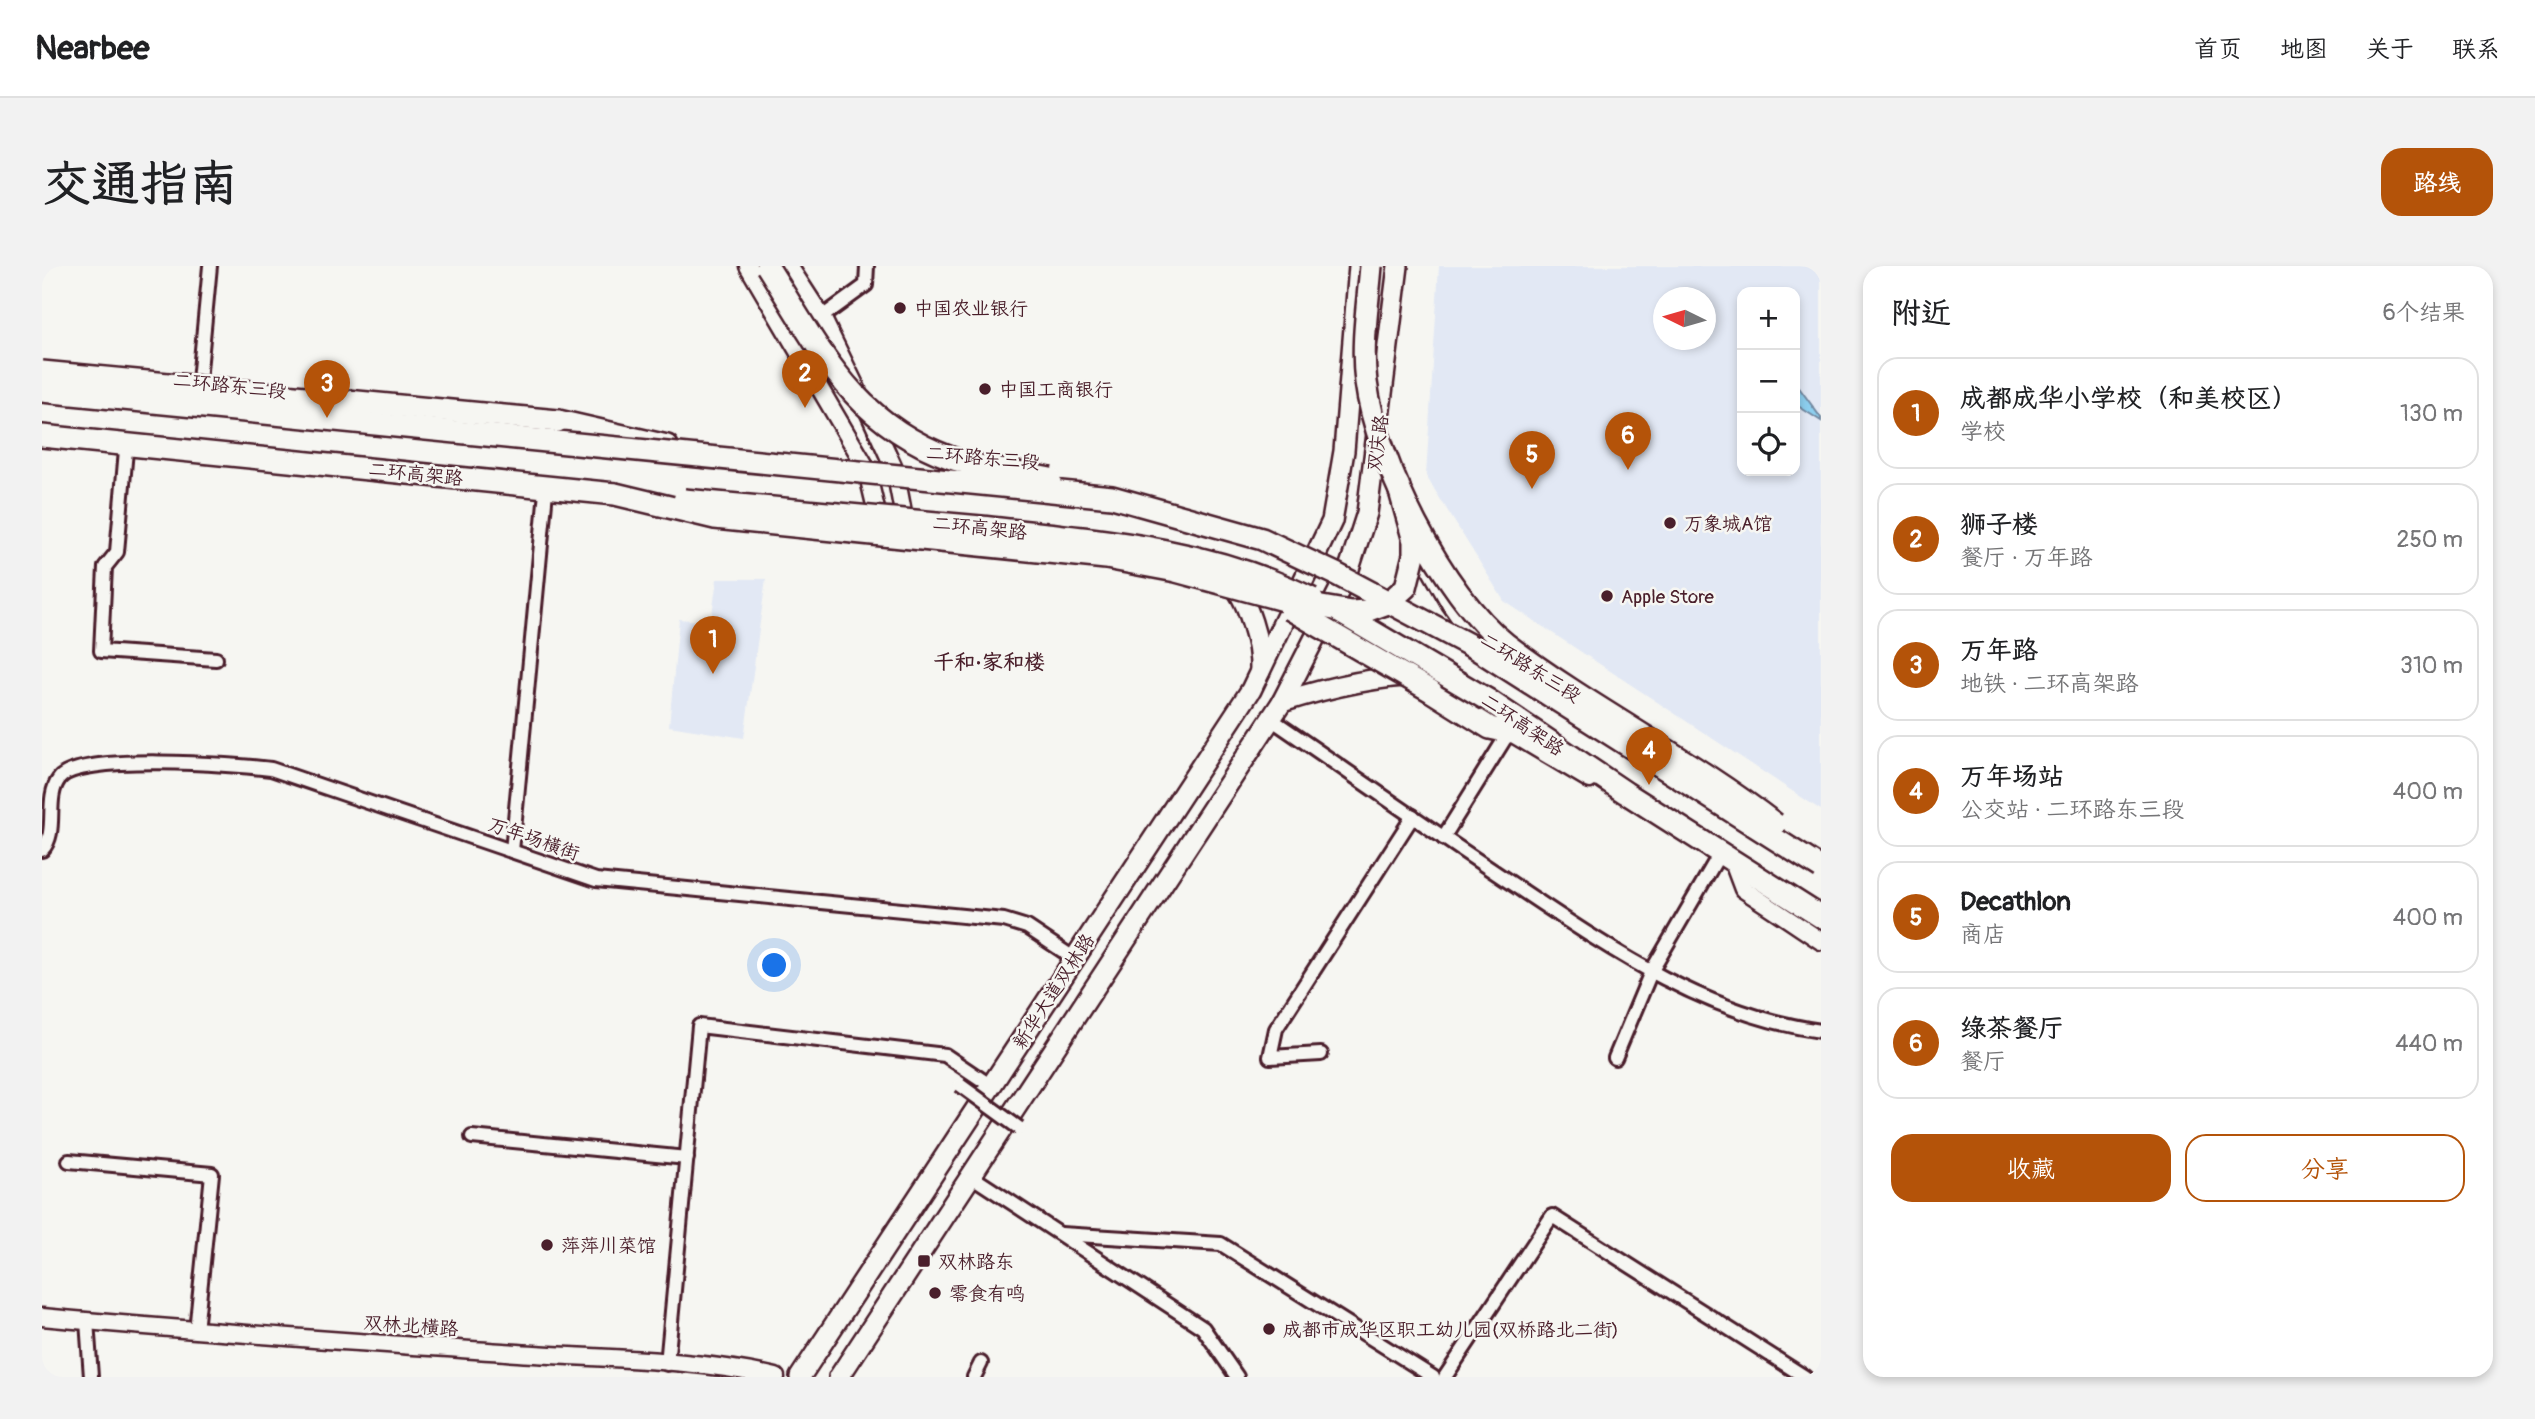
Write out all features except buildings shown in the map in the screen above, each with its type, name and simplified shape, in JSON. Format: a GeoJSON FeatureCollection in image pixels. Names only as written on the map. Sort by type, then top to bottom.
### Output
{"type":"FeatureCollection","features":[{"type":"Feature","properties":{"kind":"highway"},"geometry":{"type":"LineString","coordinates":[[767,266],[828,362],[849,391],[876,418],[951,458],[1049,479],[1112,497]]}},
{"type":"Feature","properties":{"kind":"highway"},"geometry":{"type":"LineString","coordinates":[[615,494],[715,519],[1106,558],[1176,571],[1260,595],[1351,612],[1366,611],[1397,597],[1406,587],[1414,555],[1411,527],[1398,484],[1373,420],[1366,381],[1364,341],[1371,266]]}},
{"type":"Feature","properties":{"kind":"highway"},"geometry":{"type":"LineString","coordinates":[[42,372],[558,421],[683,450]]}},
{"type":"Feature","properties":{"kind":"highway","name":"二环高架路"},"geometry":{"type":"LineString","coordinates":[[42,391],[1112,497],[1262,539],[1347,580],[1475,648],[1821,868]]}},
{"type":"Feature","properties":{"kind":"highway","name":"二环高架路"},"geometry":{"type":"LineString","coordinates":[[42,438],[1104,538],[1177,551],[1234,567],[1286,586],[1354,619],[1488,700],[1626,793],[1821,916]]}},
{"type":"Feature","properties":{"kind":"highway"},"geometry":{"type":"LineString","coordinates":[[1398,484],[1440,566],[1482,621],[1506,644],[1748,803],[1821,860]]}},
{"type":"Feature","properties":{"kind":"highway"},"geometry":{"type":"LineString","coordinates":[[1260,595],[1308,617],[1427,683],[1490,728],[1509,732]]}},
{"type":"Feature","properties":{"kind":"main road"},"geometry":{"type":"LineString","coordinates":[[748,266],[866,467],[880,526]]}},
{"type":"Feature","properties":{"kind":"main road"},"geometry":{"type":"LineString","coordinates":[[789,266],[822,317],[895,470],[906,528]]}},
{"type":"Feature","properties":{"kind":"main road","name":"双庆路"},"geometry":{"type":"LineString","coordinates":[[1297,599],[1332,521],[1344,451],[1359,266]]}},
{"type":"Feature","properties":{"kind":"main road","name":"双庆路"},"geometry":{"type":"LineString","coordinates":[[1328,612],[1347,575],[1367,513],[1398,266]]}},
{"type":"Feature","properties":{"kind":"main road","name":"二环路东三段"},"geometry":{"type":"LineString","coordinates":[[42,385],[197,403],[1133,494],[1276,537],[1318,556],[1502,675],[1765,836],[1821,874]]}},
{"type":"Feature","properties":{"kind":"main road"},"geometry":{"type":"LineString","coordinates":[[1383,401],[1400,491],[1412,530],[1452,604],[1502,675]]}},
{"type":"Feature","properties":{"kind":"main road"},"geometry":{"type":"LineString","coordinates":[[42,438],[126,450],[880,526],[1113,546],[1207,565],[1328,612],[1427,683]]}},
{"type":"Feature","properties":{"kind":"main road"},"geometry":{"type":"LineString","coordinates":[[1207,565],[1231,582],[1244,604],[1261,655],[1260,671]]}},
{"type":"Feature","properties":{"kind":"main road","name":"新华大道双林路"},"geometry":{"type":"LineString","coordinates":[[800,1377],[1260,671],[1297,599]]}},
{"type":"Feature","properties":{"kind":"main road","name":"新华大道双林路"},"geometry":{"type":"LineString","coordinates":[[839,1377],[1282,702],[1328,612]]}},
{"type":"Feature","properties":{"kind":"main road"},"geometry":{"type":"LineString","coordinates":[[1282,702],[1345,684],[1390,676],[1427,683]]}},
{"type":"Feature","properties":{"kind":"main road"},"geometry":{"type":"LineString","coordinates":[[1509,732],[1719,855],[1821,923]]}},
{"type":"Feature","properties":{"kind":"main road"},"geometry":{"type":"LineString","coordinates":[[1765,836],[1821,860]]}},
{"type":"Feature","properties":{"kind":"main road"},"geometry":{"type":"LineString","coordinates":[[1734,865],[1743,889],[1821,941]]}},
{"type":"Feature","properties":{"kind":"main road","name":"双林北横路"},"geometry":{"type":"LineString","coordinates":[[42,1317],[196,1331],[667,1364],[750,1371],[776,1377]]}},
{"type":"Feature","properties":{"kind":"street"},"geometry":{"type":"LineString","coordinates":[[197,403],[210,266]]}},
{"type":"Feature","properties":{"kind":"street"},"geometry":{"type":"LineString","coordinates":[[822,317],[866,285],[867,266]]}},
{"type":"Feature","properties":{"kind":"street"},"geometry":{"type":"LineString","coordinates":[[126,450],[117,552],[105,567],[101,651],[216,659]]}},
{"type":"Feature","properties":{"kind":"street"},"geometry":{"type":"LineString","coordinates":[[512,851],[546,491]]}},
{"type":"Feature","properties":{"kind":"street"},"geometry":{"type":"LineString","coordinates":[[1271,719],[1624,959],[1705,999],[1779,1025],[1821,1031]]}},
{"type":"Feature","properties":{"kind":"street"},"geometry":{"type":"LineString","coordinates":[[1443,838],[1509,732]]}},
{"type":"Feature","properties":{"kind":"street","name":"万年场横街"},"geometry":{"type":"LineString","coordinates":[[42,850],[49,840],[54,789],[60,776],[73,769],[105,764],[220,763],[271,769],[596,880],[1004,920],[1027,927],[1074,959]]}},
{"type":"Feature","properties":{"kind":"street"},"geometry":{"type":"LineString","coordinates":[[1321,1055],[1270,1057],[1276,1029],[1413,816]]}},
{"type":"Feature","properties":{"kind":"street"},"geometry":{"type":"LineString","coordinates":[[1615,1058],[1651,972],[1719,855]]}},
{"type":"Feature","properties":{"kind":"street"},"geometry":{"type":"LineString","coordinates":[[667,1364],[699,1026],[944,1055],[991,1086]]}},
{"type":"Feature","properties":{"kind":"street"},"geometry":{"type":"LineString","coordinates":[[960,1085],[1018,1128]]}},
{"type":"Feature","properties":{"kind":"street"},"geometry":{"type":"LineString","coordinates":[[472,1137],[687,1158]]}},
{"type":"Feature","properties":{"kind":"street"},"geometry":{"type":"LineString","coordinates":[[69,1161],[212,1174],[196,1331]]}},
{"type":"Feature","properties":{"kind":"street"},"geometry":{"type":"LineString","coordinates":[[971,1176],[1203,1328],[1237,1377]]}},
{"type":"Feature","properties":{"kind":"street"},"geometry":{"type":"LineString","coordinates":[[1445,1377],[1552,1216],[1805,1377]]}},
{"type":"Feature","properties":{"kind":"street"},"geometry":{"type":"LineString","coordinates":[[1060,1234],[1222,1244],[1433,1377]]}},
{"type":"Feature","properties":{"kind":"street"},"geometry":{"type":"LineString","coordinates":[[87,1321],[91,1377]]}},
{"type":"Feature","properties":{"kind":"street"},"geometry":{"type":"LineString","coordinates":[[974,1377],[981,1363]]}},
{"type":"Feature","properties":{"kind":"shaded area","name":"万象城A馆"},"geometry":{"type":"Polygon","coordinates":[[[1439,266],[1821,266],[1821,810],[1504,601],[1426,476],[1439,266]]]}},
{"type":"Feature","properties":{"kind":"shaded area"},"geometry":{"type":"Polygon","coordinates":[[[717,579],[766,579],[744,738],[669,726],[679,619],[711,622],[717,579]]]}},
{"type":"Feature","properties":{"kind":"water"},"geometry":{"type":"Polygon","coordinates":[[[1800,389],[1821,418],[1821,421],[1800,407],[1800,389]]]}},
{"type":"Feature","properties":{"kind":"place","name":"中国农业银行"},"geometry":{"type":"Point","coordinates":[900,308]}},
{"type":"Feature","properties":{"kind":"place","name":"中国工商银行"},"geometry":{"type":"Point","coordinates":[985,389]}},
{"type":"Feature","properties":{"kind":"place","name":"狮子楼"},"geometry":{"type":"Point","coordinates":[805,408]}},
{"type":"Feature","properties":{"kind":"place","name":"万年路"},"geometry":{"type":"Point","coordinates":[327,418]}},
{"type":"Feature","properties":{"kind":"place","name":"绿茶餐厅"},"geometry":{"type":"Point","coordinates":[1628,470]}},
{"type":"Feature","properties":{"kind":"place","name":"Decathlon"},"geometry":{"type":"Point","coordinates":[1532,489]}},
{"type":"Feature","properties":{"kind":"place","name":"万象城A馆"},"geometry":{"type":"Point","coordinates":[1670,523]}},
{"type":"Feature","properties":{"kind":"place","name":"Apple Store"},"geometry":{"type":"Point","coordinates":[1607,596]}},
{"type":"Feature","properties":{"kind":"place","name":"成都成华小学校（和美校区）"},"geometry":{"type":"Point","coordinates":[713,674]}},
{"type":"Feature","properties":{"kind":"place","name":"万年场站"},"geometry":{"type":"Point","coordinates":[1649,785]}},
{"type":"Feature","properties":{"kind":"place","name":"萍萍川菜馆"},"geometry":{"type":"Point","coordinates":[547,1245]}},
{"type":"Feature","properties":{"kind":"place","name":"双林路东"},"geometry":{"type":"Point","coordinates":[924,1261]}},
{"type":"Feature","properties":{"kind":"place","name":"零食有鸣"},"geometry":{"type":"Point","coordinates":[935,1293]}},
{"type":"Feature","properties":{"kind":"place","name":"成都市成华区职工幼儿园(双桥路北二街)"},"geometry":{"type":"Point","coordinates":[1269,1329]}},
{"type":"Feature","properties":{"kind":"district","name":"千和·家和楼"},"geometry":{"type":"Point","coordinates":[989,662]}}]}
